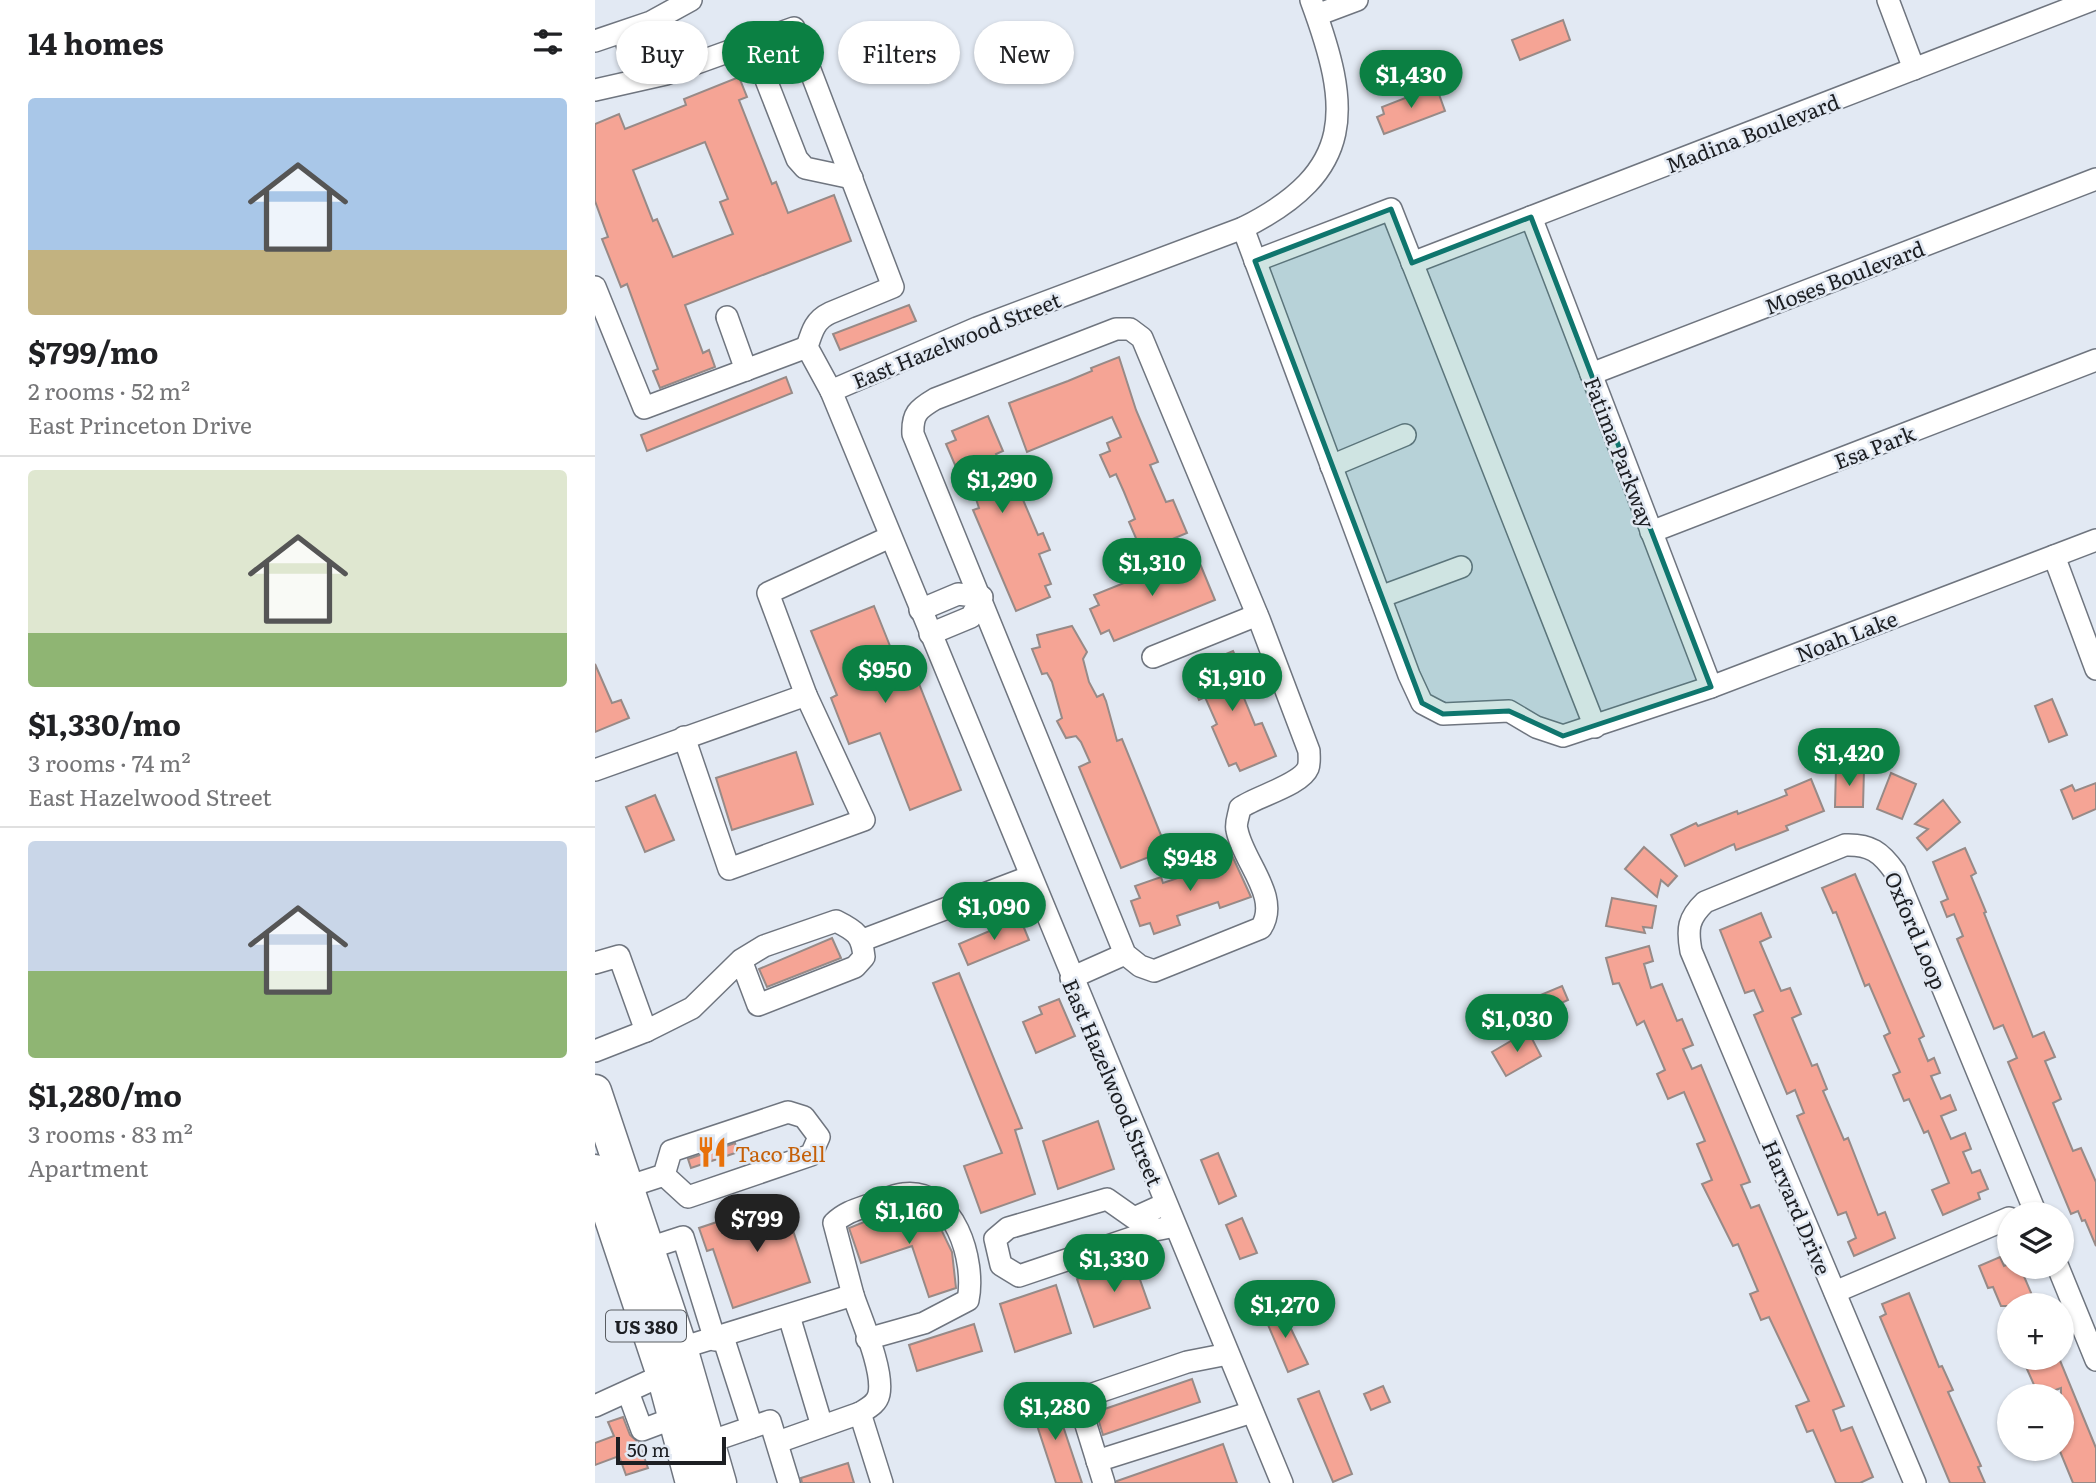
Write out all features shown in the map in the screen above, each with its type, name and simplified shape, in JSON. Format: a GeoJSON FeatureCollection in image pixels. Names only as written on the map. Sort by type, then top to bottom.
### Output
{"type":"FeatureCollection","features":[{"type":"Feature","properties":{"kind":"highway","name":"US 380"},"geometry":{"type":"LineString","coordinates":[[595,1091],[604,1181],[606,1237],[663,1375],[674,1418],[709,1482]]}},
{"type":"Feature","properties":{"kind":"highway","name":"US 380"},"geometry":{"type":"LineString","coordinates":[[604,1181],[649,1248],[709,1442],[709,1482]]}},
{"type":"Feature","properties":{"kind":"street"},"geometry":{"type":"LineString","coordinates":[[648,21],[691,0]]}},
{"type":"Feature","properties":{"kind":"street"},"geometry":{"type":"LineString","coordinates":[[1314,8],[1357,0]]}},
{"type":"Feature","properties":{"kind":"street"},"geometry":{"type":"LineString","coordinates":[[1888,0],[1914,69]]}},
{"type":"Feature","properties":{"kind":"street","name":"Madina Boulevard"},"geometry":{"type":"LineString","coordinates":[[1412,263],[1914,69],[2092,7]]}},
{"type":"Feature","properties":{"kind":"street","name":"East Hazelwood Street"},"geometry":{"type":"LineString","coordinates":[[1282,1483],[1029,877],[831,391],[977,328],[1243,228],[1279,210],[1301,193],[1320,168],[1332,142],[1338,117],[1339,90],[1332,58],[1314,8]]}},
{"type":"Feature","properties":{"kind":"street"},"geometry":{"type":"LineString","coordinates":[[595,41],[616,35]]}},
{"type":"Feature","properties":{"kind":"street"},"geometry":{"type":"LineString","coordinates":[[595,90],[620,84]]}},
{"type":"Feature","properties":{"kind":"street"},"geometry":{"type":"LineString","coordinates":[[768,84],[797,159],[805,168],[852,178]]}},
{"type":"Feature","properties":{"kind":"street"},"geometry":{"type":"LineString","coordinates":[[595,287],[644,408],[807,346],[820,318],[893,287],[816,84]]}},
{"type":"Feature","properties":{"kind":"street","name":"Moses Boulevard"},"geometry":{"type":"LineString","coordinates":[[1591,374],[2096,178]]}},
{"type":"Feature","properties":{"kind":"street"},"geometry":{"type":"LineString","coordinates":[[1255,261],[1391,209],[1595,727]]}},
{"type":"Feature","properties":{"kind":"street","name":"Fatima Parkway"},"geometry":{"type":"LineString","coordinates":[[1531,217],[1711,687]]}},
{"type":"Feature","properties":{"kind":"street","name":"Noah Lake"},"geometry":{"type":"LineString","coordinates":[[1243,228],[1422,703],[1443,714],[1509,711],[1536,727],[1563,736],[1711,687],[2096,540]]}},
{"type":"Feature","properties":{"kind":"street"},"geometry":{"type":"LineString","coordinates":[[727,317],[746,370]]}},
{"type":"Feature","properties":{"kind":"street"},"geometry":{"type":"LineString","coordinates":[[1115,329],[1130,329],[1142,338],[1257,615],[1309,751],[1309,767],[1299,779],[1254,798],[1240,808],[1236,829],[1266,898],[1268,917],[1261,928],[1154,971],[1140,966],[1125,954],[982,597],[913,434],[912,420],[917,410],[935,399],[1115,329]]}},
{"type":"Feature","properties":{"kind":"street"},"geometry":{"type":"LineString","coordinates":[[807,346],[831,391]]}},
{"type":"Feature","properties":{"kind":"street","name":"Esa Park"},"geometry":{"type":"LineString","coordinates":[[1651,532],[2096,360]]}},
{"type":"Feature","properties":{"kind":"street"},"geometry":{"type":"LineString","coordinates":[[1331,466],[1405,435]]}},
{"type":"Feature","properties":{"kind":"street"},"geometry":{"type":"LineString","coordinates":[[684,737],[729,869],[864,820],[806,695],[768,593],[890,537]]}},
{"type":"Feature","properties":{"kind":"street"},"geometry":{"type":"LineString","coordinates":[[2054,556],[2096,669]]}},
{"type":"Feature","properties":{"kind":"street"},"geometry":{"type":"LineString","coordinates":[[1380,597],[1461,567]]}},
{"type":"Feature","properties":{"kind":"street"},"geometry":{"type":"LineString","coordinates":[[920,610],[958,594],[982,597]]}},
{"type":"Feature","properties":{"kind":"street"},"geometry":{"type":"LineString","coordinates":[[930,634],[971,617],[982,597]]}},
{"type":"Feature","properties":{"kind":"street"},"geometry":{"type":"LineString","coordinates":[[1153,657],[1257,615]]}},
{"type":"Feature","properties":{"kind":"street"},"geometry":{"type":"LineString","coordinates":[[595,770],[806,695]]}},
{"type":"Feature","properties":{"kind":"street","name":"Oxford Loop"},"geometry":{"type":"LineString","coordinates":[[1687,929],[1692,914],[1705,902],[1845,845],[1863,844],[1882,853],[1895,873],[2025,1202]]}},
{"type":"Feature","properties":{"kind":"street"},"geometry":{"type":"LineString","coordinates":[[863,940],[1029,877]]}},
{"type":"Feature","properties":{"kind":"street"},"geometry":{"type":"LineString","coordinates":[[595,1051],[646,1031],[692,1008],[741,960],[764,946],[836,921],[858,932],[863,940],[864,957],[855,967],[758,1005],[741,960]]}},
{"type":"Feature","properties":{"kind":"street","name":"Harvard Drive"},"geometry":{"type":"LineString","coordinates":[[1687,929],[1691,951],[1915,1483]]}},
{"type":"Feature","properties":{"kind":"street"},"geometry":{"type":"LineString","coordinates":[[1071,978],[1125,954]]}},
{"type":"Feature","properties":{"kind":"street"},"geometry":{"type":"LineString","coordinates":[[595,963],[619,956],[646,1031]]}},
{"type":"Feature","properties":{"kind":"street"},"geometry":{"type":"LineString","coordinates":[[604,1181],[664,1175],[688,1196],[811,1155],[819,1137],[804,1117],[788,1112],[671,1151],[664,1175]]}},
{"type":"Feature","properties":{"kind":"street"},"geometry":{"type":"LineString","coordinates":[[778,1442],[860,1413],[871,1406],[880,1392],[878,1374],[853,1295],[835,1223],[842,1215],[904,1194],[932,1200],[957,1227],[969,1263],[971,1285],[968,1300],[924,1323],[867,1339]]}},
{"type":"Feature","properties":{"kind":"street"},"geometry":{"type":"LineString","coordinates":[[1165,1204],[1133,1218],[1107,1199],[1008,1228],[995,1239],[1001,1265],[1019,1276],[1155,1230],[1175,1226]]}},
{"type":"Feature","properties":{"kind":"street"},"geometry":{"type":"LineString","coordinates":[[1835,1292],[1997,1223]]}},
{"type":"Feature","properties":{"kind":"street"},"geometry":{"type":"LineString","coordinates":[[649,1248],[684,1237],[752,1427]]}},
{"type":"Feature","properties":{"kind":"street"},"geometry":{"type":"LineString","coordinates":[[2063,1279],[2096,1360]]}},
{"type":"Feature","properties":{"kind":"street"},"geometry":{"type":"LineString","coordinates":[[681,1348],[719,1339],[853,1295]]}},
{"type":"Feature","properties":{"kind":"street"},"geometry":{"type":"LineString","coordinates":[[789,1316],[823,1426]]}},
{"type":"Feature","properties":{"kind":"street"},"geometry":{"type":"LineString","coordinates":[[1104,1483],[1077,1399],[1187,1362],[1228,1354]]}},
{"type":"Feature","properties":{"kind":"street"},"geometry":{"type":"LineString","coordinates":[[595,1405],[663,1375]]}},
{"type":"Feature","properties":{"kind":"street"},"geometry":{"type":"LineString","coordinates":[[628,1392],[642,1430],[674,1418]]}},
{"type":"Feature","properties":{"kind":"street"},"geometry":{"type":"LineString","coordinates":[[1097,1461],[1252,1412]]}},
{"type":"Feature","properties":{"kind":"street"},"geometry":{"type":"LineString","coordinates":[[860,1413],[882,1483]]}},
{"type":"Feature","properties":{"kind":"street"},"geometry":{"type":"LineString","coordinates":[[709,1442],[771,1420],[789,1483]]}},
{"type":"Feature","properties":{"kind":"highlighted area"},"geometry":{"type":"Polygon","coordinates":[[[1391,209],[1412,263],[1531,217],[1711,687],[1563,736],[1509,711],[1443,714],[1422,703],[1255,261],[1391,209]]]}},
{"type":"Feature","properties":{"kind":"building"},"geometry":{"type":"Polygon","coordinates":[[[1563,20],[1570,40],[1520,60],[1512,40],[1563,20]]]}},
{"type":"Feature","properties":{"kind":"building"},"geometry":{"type":"Polygon","coordinates":[[[722,84],[742,84],[747,97],[739,100],[772,184],[776,182],[788,213],[834,195],[851,241],[685,305],[703,353],[709,350],[715,367],[660,388],[653,371],[658,369],[627,284],[621,287],[602,239],[608,237],[595,201],[595,124],[619,114],[625,129],[686,105],[684,99],[722,84]],[[705,142],[633,170],[653,221],[657,219],[673,257],[733,234],[720,202],[728,199],[705,142]]]}},
{"type":"Feature","properties":{"kind":"building"},"geometry":{"type":"Polygon","coordinates":[[[1436,86],[1445,111],[1384,134],[1377,117],[1384,114],[1382,107],[1436,86]]]}},
{"type":"Feature","properties":{"kind":"building"},"geometry":{"type":"Polygon","coordinates":[[[909,305],[916,321],[840,350],[833,334],[909,305]]]}},
{"type":"Feature","properties":{"kind":"building"},"geometry":{"type":"Polygon","coordinates":[[[1119,357],[1136,410],[1158,462],[1150,465],[1166,502],[1173,500],[1187,533],[1151,548],[1147,539],[1138,543],[1129,522],[1135,519],[1124,492],[1116,474],[1110,477],[1100,455],[1110,451],[1107,443],[1121,437],[1112,417],[1027,452],[1009,403],[1092,371],[1091,368],[1119,357]]]}},
{"type":"Feature","properties":{"kind":"building"},"geometry":{"type":"Polygon","coordinates":[[[786,377],[792,393],[647,451],[641,435],[786,377]]]}},
{"type":"Feature","properties":{"kind":"building"},"geometry":{"type":"Polygon","coordinates":[[[988,416],[1003,451],[996,454],[1011,490],[1018,488],[1038,535],[1043,533],[1050,550],[1039,554],[1051,584],[1045,586],[1050,597],[1016,611],[973,510],[979,508],[973,490],[961,462],[955,465],[946,444],[956,440],[952,431],[988,416]]]}},
{"type":"Feature","properties":{"kind":"building"},"geometry":{"type":"Polygon","coordinates":[[[1196,554],[1215,600],[1114,641],[1109,630],[1101,634],[1090,609],[1099,605],[1094,595],[1196,554]]]}},
{"type":"Feature","properties":{"kind":"building"},"geometry":{"type":"Polygon","coordinates":[[[874,606],[900,671],[912,666],[961,790],[910,810],[880,733],[849,744],[831,698],[837,695],[811,631],[874,606]]]}},
{"type":"Feature","properties":{"kind":"building"},"geometry":{"type":"Polygon","coordinates":[[[1072,626],[1087,652],[1083,659],[1089,682],[1097,697],[1103,694],[1117,741],[1122,739],[1167,850],[1121,868],[1079,767],[1090,762],[1081,742],[1076,736],[1066,738],[1057,721],[1062,718],[1052,682],[1047,673],[1042,674],[1032,649],[1040,647],[1037,635],[1072,626]]]}},
{"type":"Feature","properties":{"kind":"building"},"geometry":{"type":"Polygon","coordinates":[[[1233,651],[1248,685],[1240,688],[1255,725],[1262,723],[1276,756],[1240,771],[1236,763],[1229,766],[1212,727],[1217,724],[1205,697],[1199,700],[1190,679],[1201,675],[1197,666],[1233,651]]]}},
{"type":"Feature","properties":{"kind":"building"},"geometry":{"type":"Polygon","coordinates":[[[595,664],[612,703],[621,700],[629,718],[595,732],[595,664]]]}},
{"type":"Feature","properties":{"kind":"building"},"geometry":{"type":"Polygon","coordinates":[[[2052,699],[2067,735],[2049,742],[2035,706],[2052,699]]]}},
{"type":"Feature","properties":{"kind":"building"},"geometry":{"type":"Polygon","coordinates":[[[796,752],[813,804],[732,830],[716,778],[796,752]]]}},
{"type":"Feature","properties":{"kind":"building"},"geometry":{"type":"Polygon","coordinates":[[[1836,768],[1864,769],[1863,807],[1835,807],[1836,768]]]}},
{"type":"Feature","properties":{"kind":"building"},"geometry":{"type":"Polygon","coordinates":[[[1891,773],[1916,784],[1902,819],[1877,809],[1891,773]]]}},
{"type":"Feature","properties":{"kind":"building"},"geometry":{"type":"Polygon","coordinates":[[[1811,779],[1824,811],[1786,826],[1788,830],[1736,850],[1734,844],[1685,866],[1671,835],[1696,823],[1698,826],[1737,811],[1738,814],[1787,795],[1785,790],[1811,779]]]}},
{"type":"Feature","properties":{"kind":"building"},"geometry":{"type":"Polygon","coordinates":[[[2096,783],[2096,809],[2073,819],[2061,790],[2072,785],[2075,791],[2096,783]]]}},
{"type":"Feature","properties":{"kind":"building"},"geometry":{"type":"Polygon","coordinates":[[[655,795],[674,840],[645,852],[626,807],[655,795]]]}},
{"type":"Feature","properties":{"kind":"building"},"geometry":{"type":"Polygon","coordinates":[[[1943,800],[1960,822],[1927,850],[1917,838],[1928,829],[1915,824],[1943,800]]]}},
{"type":"Feature","properties":{"kind":"building"},"geometry":{"type":"Polygon","coordinates":[[[1644,847],[1677,876],[1668,886],[1661,880],[1657,897],[1625,869],[1644,847]]]}},
{"type":"Feature","properties":{"kind":"building"},"geometry":{"type":"Polygon","coordinates":[[[1965,848],[1976,873],[1971,876],[1986,912],[1984,913],[2033,1037],[2044,1032],[2055,1057],[2045,1061],[2061,1099],[2053,1103],[2073,1151],[2081,1148],[2096,1182],[2096,1246],[2085,1220],[2082,1221],[2078,1211],[2074,1213],[2074,1202],[2066,1202],[2008,1062],[2017,1058],[2003,1025],[1994,1029],[1957,939],[1963,936],[1954,914],[1947,917],[1941,902],[1948,899],[1933,862],[1965,848]]]}},
{"type":"Feature","properties":{"kind":"building"},"geometry":{"type":"Polygon","coordinates":[[[1230,851],[1251,897],[1220,908],[1218,902],[1177,916],[1180,925],[1154,934],[1150,923],[1140,926],[1131,901],[1140,898],[1135,886],[1161,877],[1163,883],[1202,870],[1199,862],[1230,851]]]}},
{"type":"Feature","properties":{"kind":"building"},"geometry":{"type":"Polygon","coordinates":[[[1855,874],[1924,1036],[1919,1039],[1928,1061],[1934,1058],[1940,1073],[1931,1076],[1941,1099],[1950,1095],[1956,1110],[1941,1116],[1951,1139],[1965,1133],[1971,1149],[1963,1152],[1972,1173],[1980,1170],[1988,1189],[1978,1193],[1980,1199],[1943,1215],[1932,1190],[1949,1183],[1928,1131],[1924,1133],[1909,1099],[1904,1101],[1893,1075],[1900,1072],[1884,1036],[1890,1033],[1869,984],[1865,986],[1836,912],[1833,913],[1822,888],[1855,874]]]}},
{"type":"Feature","properties":{"kind":"building"},"geometry":{"type":"Polygon","coordinates":[[[1612,898],[1656,906],[1652,928],[1643,927],[1645,933],[1606,926],[1612,898]]]}},
{"type":"Feature","properties":{"kind":"building"},"geometry":{"type":"Polygon","coordinates":[[[1761,913],[1771,937],[1760,942],[1781,991],[1790,988],[1801,1014],[1792,1018],[1812,1066],[1817,1064],[1827,1089],[1823,1091],[1844,1140],[1848,1138],[1878,1215],[1885,1212],[1895,1238],[1854,1256],[1848,1242],[1856,1238],[1846,1212],[1838,1215],[1797,1116],[1804,1113],[1795,1090],[1787,1094],[1754,1015],[1763,1011],[1754,990],[1745,993],[1720,930],[1761,913]]]}},
{"type":"Feature","properties":{"kind":"building"},"geometry":{"type":"Polygon","coordinates":[[[1020,918],[1029,940],[968,965],[959,944],[1020,918]]]}},
{"type":"Feature","properties":{"kind":"building"},"geometry":{"type":"Polygon","coordinates":[[[832,938],[841,958],[767,987],[759,969],[832,938]]]}},
{"type":"Feature","properties":{"kind":"building"},"geometry":{"type":"Polygon","coordinates":[[[1649,946],[1653,961],[1644,964],[1651,988],[1662,984],[1677,1021],[1682,1019],[1693,1045],[1683,1049],[1692,1069],[1701,1065],[1750,1182],[1741,1185],[1751,1208],[1759,1205],[1844,1406],[1833,1410],[1841,1431],[1852,1427],[1873,1477],[1860,1483],[1836,1483],[1813,1430],[1807,1432],[1796,1406],[1809,1401],[1769,1317],[1761,1320],[1750,1294],[1758,1291],[1738,1244],[1733,1246],[1702,1184],[1712,1180],[1697,1144],[1705,1141],[1684,1092],[1668,1099],[1657,1074],[1665,1070],[1644,1021],[1637,1025],[1619,983],[1613,984],[1606,958],[1649,946]]]}},
{"type":"Feature","properties":{"kind":"building"},"geometry":{"type":"Polygon","coordinates":[[[959,973],[1022,1128],[1015,1130],[1035,1194],[981,1213],[964,1166],[1002,1153],[933,983],[959,973]]]}},
{"type":"Feature","properties":{"kind":"building"},"geometry":{"type":"Polygon","coordinates":[[[1562,986],[1568,1000],[1537,1014],[1531,999],[1562,986]]]}},
{"type":"Feature","properties":{"kind":"building"},"geometry":{"type":"Polygon","coordinates":[[[1059,999],[1075,1036],[1036,1053],[1023,1022],[1042,1014],[1039,1007],[1059,999]]]}},
{"type":"Feature","properties":{"kind":"building"},"geometry":{"type":"Polygon","coordinates":[[[1528,1031],[1541,1056],[1506,1076],[1492,1052],[1528,1031]]]}},
{"type":"Feature","properties":{"kind":"building"},"geometry":{"type":"Polygon","coordinates":[[[1098,1121],[1114,1169],[1058,1189],[1043,1141],[1098,1121]]]}},
{"type":"Feature","properties":{"kind":"building"},"geometry":{"type":"Polygon","coordinates":[[[735,1143],[738,1152],[691,1168],[688,1159],[735,1143]]]}},
{"type":"Feature","properties":{"kind":"building"},"geometry":{"type":"Polygon","coordinates":[[[1218,1153],[1236,1196],[1219,1204],[1201,1160],[1218,1153]]]}},
{"type":"Feature","properties":{"kind":"building"},"geometry":{"type":"Polygon","coordinates":[[[783,1200],[810,1282],[733,1308],[713,1249],[707,1251],[699,1228],[783,1200]]]}},
{"type":"Feature","properties":{"kind":"building"},"geometry":{"type":"Polygon","coordinates":[[[899,1208],[915,1208],[921,1225],[935,1220],[938,1223],[952,1252],[956,1288],[929,1297],[912,1246],[861,1263],[849,1228],[899,1208]]]}},
{"type":"Feature","properties":{"kind":"building"},"geometry":{"type":"Polygon","coordinates":[[[1242,1218],[1257,1253],[1240,1259],[1226,1225],[1242,1218]]]}},
{"type":"Feature","properties":{"kind":"building"},"geometry":{"type":"Polygon","coordinates":[[[1997,1258],[1997,1279],[2025,1279],[2031,1293],[1997,1293],[1997,1296],[1993,1287],[1988,1288],[1979,1266],[1997,1258]]]}},
{"type":"Feature","properties":{"kind":"building"},"geometry":{"type":"Polygon","coordinates":[[[1133,1260],[1150,1308],[1094,1327],[1077,1279],[1133,1260]]]}},
{"type":"Feature","properties":{"kind":"building"},"geometry":{"type":"Polygon","coordinates":[[[1056,1285],[1071,1333],[1015,1352],[1000,1304],[1056,1285]]]}},
{"type":"Feature","properties":{"kind":"building"},"geometry":{"type":"Polygon","coordinates":[[[1909,1293],[1939,1367],[1942,1366],[1953,1390],[1948,1392],[1981,1466],[1978,1467],[1985,1483],[1950,1483],[1880,1317],[1886,1314],[1882,1304],[1909,1293]]]}},
{"type":"Feature","properties":{"kind":"building"},"geometry":{"type":"Polygon","coordinates":[[[1280,1306],[1308,1364],[1288,1372],[1263,1313],[1280,1306]]]}},
{"type":"Feature","properties":{"kind":"building"},"geometry":{"type":"Polygon","coordinates":[[[974,1324],[982,1351],[917,1371],[909,1345],[974,1324]]]}},
{"type":"Feature","properties":{"kind":"building"},"geometry":{"type":"Polygon","coordinates":[[[2027,1370],[2064,1370],[2070,1384],[2034,1384],[2027,1370]]]}},
{"type":"Feature","properties":{"kind":"building"},"geometry":{"type":"Polygon","coordinates":[[[1192,1379],[1200,1402],[1103,1435],[1096,1412],[1192,1379]]]}},
{"type":"Feature","properties":{"kind":"building"},"geometry":{"type":"Polygon","coordinates":[[[1383,1386],[1390,1402],[1371,1410],[1364,1394],[1383,1386]]]}},
{"type":"Feature","properties":{"kind":"building"},"geometry":{"type":"Polygon","coordinates":[[[1319,1391],[1352,1474],[1333,1482],[1298,1399],[1319,1391]]]}},
{"type":"Feature","properties":{"kind":"building"},"geometry":{"type":"Polygon","coordinates":[[[2074,1394],[2096,1448],[2096,1483],[2073,1483],[2064,1461],[2074,1461],[2074,1394]]]}},
{"type":"Feature","properties":{"kind":"building"},"geometry":{"type":"Polygon","coordinates":[[[1053,1396],[1082,1483],[1056,1483],[1030,1404],[1053,1396]]]}},
{"type":"Feature","properties":{"kind":"building"},"geometry":{"type":"Polygon","coordinates":[[[623,1417],[630,1435],[639,1443],[648,1468],[626,1475],[619,1456],[595,1465],[595,1443],[614,1436],[608,1422],[623,1417]]]}},
{"type":"Feature","properties":{"kind":"building"},"geometry":{"type":"Polygon","coordinates":[[[1223,1444],[1237,1483],[1117,1483],[1117,1481],[1223,1444]]]}},
{"type":"Feature","properties":{"kind":"building"},"geometry":{"type":"Polygon","coordinates":[[[848,1463],[854,1483],[802,1483],[801,1478],[848,1463]]]}},
{"type":"Feature","properties":{"kind":"place","name":"Taco Bell"},"geometry":{"type":"Point","coordinates":[712,1152]}}]}
